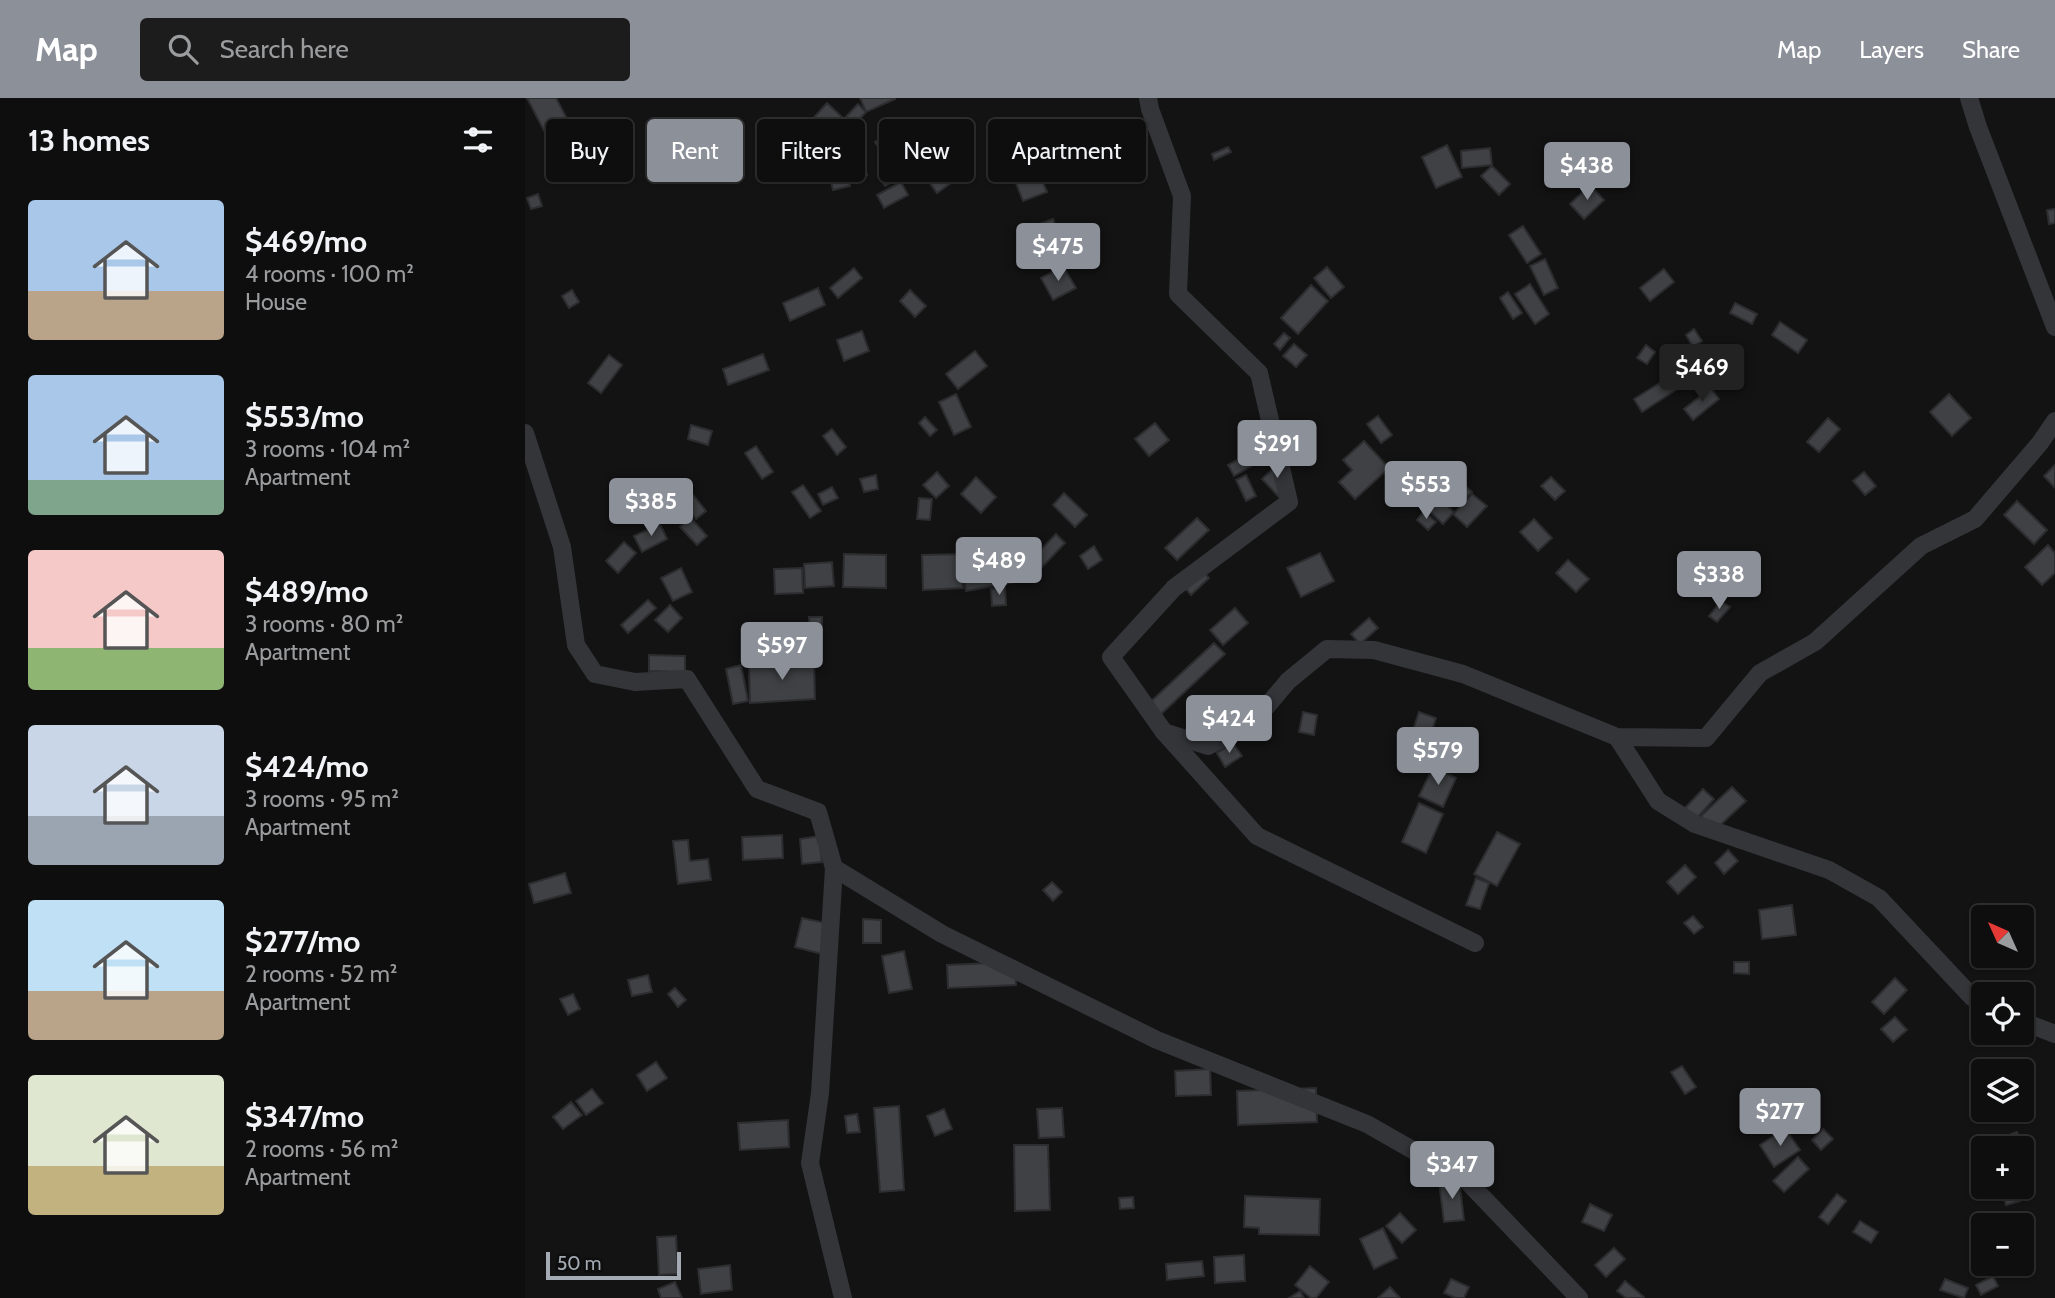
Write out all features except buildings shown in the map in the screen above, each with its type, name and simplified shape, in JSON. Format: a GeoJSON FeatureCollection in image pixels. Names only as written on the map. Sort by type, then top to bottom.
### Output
{"type":"FeatureCollection","features":[{"type":"Feature","properties":{"kind":"street"},"geometry":{"type":"LineString","coordinates":[[1148,98],[1182,196],[1178,294],[1259,373],[1289,502],[1174,588],[1111,657],[1164,732],[1257,836],[1475,943]]}},
{"type":"Feature","properties":{"kind":"street"},"geometry":{"type":"LineString","coordinates":[[1969,98],[2055,327]]}},
{"type":"Feature","properties":{"kind":"street"},"geometry":{"type":"LineString","coordinates":[[1164,732],[1208,746],[1242,729],[1267,706],[1288,681],[1327,649],[1374,650],[1463,674],[1617,737],[1706,738],[1760,673],[1815,642],[1921,546],[1975,519],[2040,443],[2055,421]]}},
{"type":"Feature","properties":{"kind":"street"},"geometry":{"type":"LineString","coordinates":[[525,433],[562,547],[576,645],[595,674],[635,682],[687,679],[757,789],[818,812],[834,868],[820,1093],[810,1163],[843,1298]]}},
{"type":"Feature","properties":{"kind":"street"},"geometry":{"type":"LineString","coordinates":[[1617,737],[1658,801],[1695,824],[1829,870],[1879,898],[1971,996]]}},
{"type":"Feature","properties":{"kind":"street"},"geometry":{"type":"LineString","coordinates":[[834,868],[943,934],[1145,1034],[1367,1124],[1467,1181],[1579,1298]]}},
{"type":"Feature","properties":{"kind":"street"},"geometry":{"type":"LineString","coordinates":[[2034,1026],[2055,1034]]}}]}
